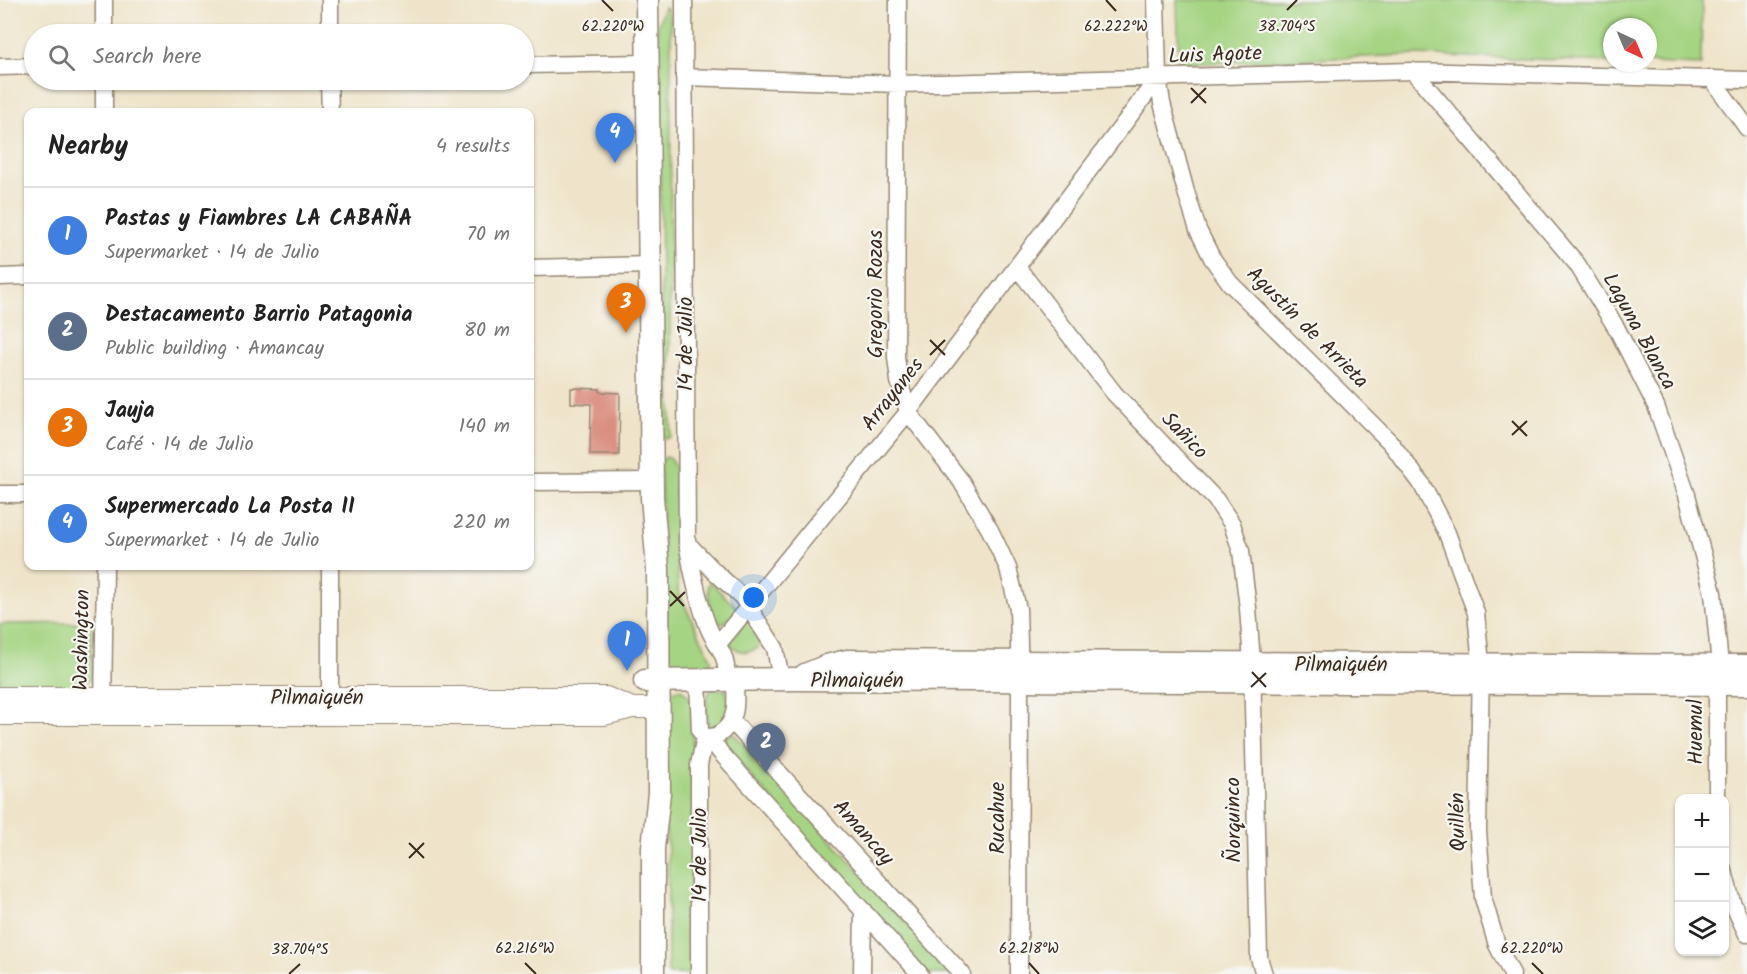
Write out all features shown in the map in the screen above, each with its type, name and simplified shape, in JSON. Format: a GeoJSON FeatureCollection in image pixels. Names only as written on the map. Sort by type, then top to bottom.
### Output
{"type":"FeatureCollection","features":[{"type":"Feature","properties":{"kind":"main road","name":"14 de Julio"},"geometry":{"type":"LineString","coordinates":[[647,0],[652,489],[645,559],[652,680],[646,708],[645,803],[653,848],[653,974]]}},
{"type":"Feature","properties":{"kind":"main road","name":"Pilmaiquén"},"geometry":{"type":"LineString","coordinates":[[652,680],[788,679],[847,661],[1020,671],[1719,675],[1747,684]]}},
{"type":"Feature","properties":{"kind":"main road","name":"Pilmaiquén"},"geometry":{"type":"LineString","coordinates":[[1719,675],[1747,666]]}},
{"type":"Feature","properties":{"kind":"street"},"geometry":{"type":"LineString","coordinates":[[104,0],[104,24]]}},
{"type":"Feature","properties":{"kind":"street"},"geometry":{"type":"LineString","coordinates":[[330,0],[330,24]]}},
{"type":"Feature","properties":{"kind":"street","name":"14 de Julio"},"geometry":{"type":"LineString","coordinates":[[684,0],[687,542],[695,587],[707,626],[727,666],[735,712],[732,721]]}},
{"type":"Feature","properties":{"kind":"street","name":"Gregorio Rozas"},"geometry":{"type":"LineString","coordinates":[[898,0],[896,357],[899,381],[908,412],[961,481],[990,530],[1008,568],[1018,609],[1020,671]]}},
{"type":"Feature","properties":{"kind":"street","name":"Agustín de Arrieta"},"geometry":{"type":"LineString","coordinates":[[1156,0],[1158,78],[1186,192],[1198,230],[1212,258],[1230,283],[1390,442],[1421,483],[1447,533],[1476,613],[1481,673]]}},
{"type":"Feature","properties":{"kind":"street"},"geometry":{"type":"LineString","coordinates":[[534,65],[648,63]]}},
{"type":"Feature","properties":{"kind":"street"},"geometry":{"type":"LineString","coordinates":[[0,67],[24,66]]}},
{"type":"Feature","properties":{"kind":"street","name":"Luis Agote"},"geometry":{"type":"LineString","coordinates":[[684,77],[899,84],[1413,71],[1747,80]]}},
{"type":"Feature","properties":{"kind":"street","name":"Laguna Blanca"},"geometry":{"type":"LineString","coordinates":[[1413,71],[1577,264],[1617,329],[1656,406],[1687,495],[1713,593],[1719,675]]}},
{"type":"Feature","properties":{"kind":"street","name":"Arrayanes"},"geometry":{"type":"LineString","coordinates":[[718,644],[908,412],[1158,78]]}},
{"type":"Feature","properties":{"kind":"street"},"geometry":{"type":"LineString","coordinates":[[1712,79],[1747,128]]}},
{"type":"Feature","properties":{"kind":"street"},"geometry":{"type":"LineString","coordinates":[[104,90],[105,108]]}},
{"type":"Feature","properties":{"kind":"street"},"geometry":{"type":"LineString","coordinates":[[330,90],[330,108]]}},
{"type":"Feature","properties":{"kind":"street"},"geometry":{"type":"LineString","coordinates":[[534,268],[650,265]]}},
{"type":"Feature","properties":{"kind":"street","name":"Sañico"},"geometry":{"type":"LineString","coordinates":[[1017,267],[1114,393],[1216,500],[1232,524],[1241,552],[1248,608],[1252,672]]}},
{"type":"Feature","properties":{"kind":"street"},"geometry":{"type":"LineString","coordinates":[[0,277],[24,276]]}},
{"type":"Feature","properties":{"kind":"street"},"geometry":{"type":"LineString","coordinates":[[534,482],[652,489]]}},
{"type":"Feature","properties":{"kind":"street"},"geometry":{"type":"LineString","coordinates":[[0,494],[24,494]]}},
{"type":"Feature","properties":{"kind":"street"},"geometry":{"type":"LineString","coordinates":[[687,542],[742,597],[775,648],[788,679]]}},
{"type":"Feature","properties":{"kind":"street","name":"Washington"},"geometry":{"type":"LineString","coordinates":[[103,706],[105,570]]}},
{"type":"Feature","properties":{"kind":"street"},"geometry":{"type":"LineString","coordinates":[[330,570],[330,706]]}},
{"type":"Feature","properties":{"kind":"street","name":"Rucahue"},"geometry":{"type":"LineString","coordinates":[[1019,974],[1020,671]]}},
{"type":"Feature","properties":{"kind":"street","name":"Ñorquinco"},"geometry":{"type":"LineString","coordinates":[[1252,672],[1259,958],[1264,974]]}},
{"type":"Feature","properties":{"kind":"street","name":"Quillén"},"geometry":{"type":"LineString","coordinates":[[1481,673],[1478,830],[1483,898],[1497,945],[1512,974]]}},
{"type":"Feature","properties":{"kind":"street","name":"Huemul"},"geometry":{"type":"LineString","coordinates":[[1717,794],[1719,675]]}},
{"type":"Feature","properties":{"kind":"street"},"geometry":{"type":"LineString","coordinates":[[698,680],[700,731],[920,974]]}},
{"type":"Feature","properties":{"kind":"street","name":"Pilmaiquén"},"geometry":{"type":"LineString","coordinates":[[0,697],[103,706],[330,706],[606,697],[646,708]]}},
{"type":"Feature","properties":{"kind":"street","name":"Pilmaiquén"},"geometry":{"type":"LineString","coordinates":[[0,716],[103,706]]}},
{"type":"Feature","properties":{"kind":"street"},"geometry":{"type":"LineString","coordinates":[[708,738],[719,735],[732,721]]}},
{"type":"Feature","properties":{"kind":"street","name":"Amancay"},"geometry":{"type":"LineString","coordinates":[[732,721],[962,974]]}},
{"type":"Feature","properties":{"kind":"street","name":"14 de Julio"},"geometry":{"type":"LineString","coordinates":[[699,974],[699,765],[708,738]]}},
{"type":"Feature","properties":{"kind":"street"},"geometry":{"type":"LineString","coordinates":[[1729,889],[1732,902],[1747,934]]}},
{"type":"Feature","properties":{"kind":"street"},"geometry":{"type":"LineString","coordinates":[[862,910],[862,974]]}},
{"type":"Feature","properties":{"kind":"green space"},"geometry":{"type":"Polygon","coordinates":[[[1177,0],[1702,0],[1701,65],[1657,63],[1657,18],[1603,18],[1603,62],[1414,55],[1179,64],[1177,0]]]}},
{"type":"Feature","properties":{"kind":"green space"},"geometry":{"type":"Polygon","coordinates":[[[664,7],[667,8],[671,23],[671,433],[670,437],[665,439],[663,436],[658,25],[664,7]]]}},
{"type":"Feature","properties":{"kind":"green space"},"geometry":{"type":"Polygon","coordinates":[[[666,457],[675,467],[678,591],[711,659],[711,667],[705,672],[674,671],[668,668],[660,462],[666,457]]]}},
{"type":"Feature","properties":{"kind":"green space"},"geometry":{"type":"Polygon","coordinates":[[[711,583],[736,607],[735,614],[724,623],[719,624],[711,611],[708,585],[711,583]]]}},
{"type":"Feature","properties":{"kind":"green space"},"geometry":{"type":"Polygon","coordinates":[[[748,620],[761,636],[758,648],[742,651],[729,642],[748,620]]]}},
{"type":"Feature","properties":{"kind":"green space"},"geometry":{"type":"Polygon","coordinates":[[[91,623],[92,676],[82,687],[0,687],[0,624],[91,623]]]}},
{"type":"Feature","properties":{"kind":"green space"},"geometry":{"type":"Polygon","coordinates":[[[681,689],[689,696],[693,708],[690,974],[668,974],[668,850],[662,797],[662,694],[681,689]]]}},
{"type":"Feature","properties":{"kind":"green space"},"geometry":{"type":"Polygon","coordinates":[[[712,689],[726,690],[729,705],[720,727],[711,729],[708,726],[706,697],[712,689]]]}},
{"type":"Feature","properties":{"kind":"green space"},"geometry":{"type":"Polygon","coordinates":[[[733,733],[953,974],[928,974],[723,745],[726,737],[733,733]]]}},
{"type":"Feature","properties":{"kind":"building"},"geometry":{"type":"Polygon","coordinates":[[[571,388],[600,389],[600,392],[620,393],[619,455],[590,455],[591,404],[571,403],[571,388]]]}},
{"type":"Feature","properties":{"kind":"place","name":"Supermercado La Posta II"},"geometry":{"type":"Point","coordinates":[615,163]}},
{"type":"Feature","properties":{"kind":"place","name":"Jauja"},"geometry":{"type":"Point","coordinates":[626,333]}},
{"type":"Feature","properties":{"kind":"place","name":"Pastas y Fiambres LA CABAÑA"},"geometry":{"type":"Point","coordinates":[627,671]}},
{"type":"Feature","properties":{"kind":"place","name":"Destacamento Barrio Patagonia"},"geometry":{"type":"Point","coordinates":[766,773]}}]}
